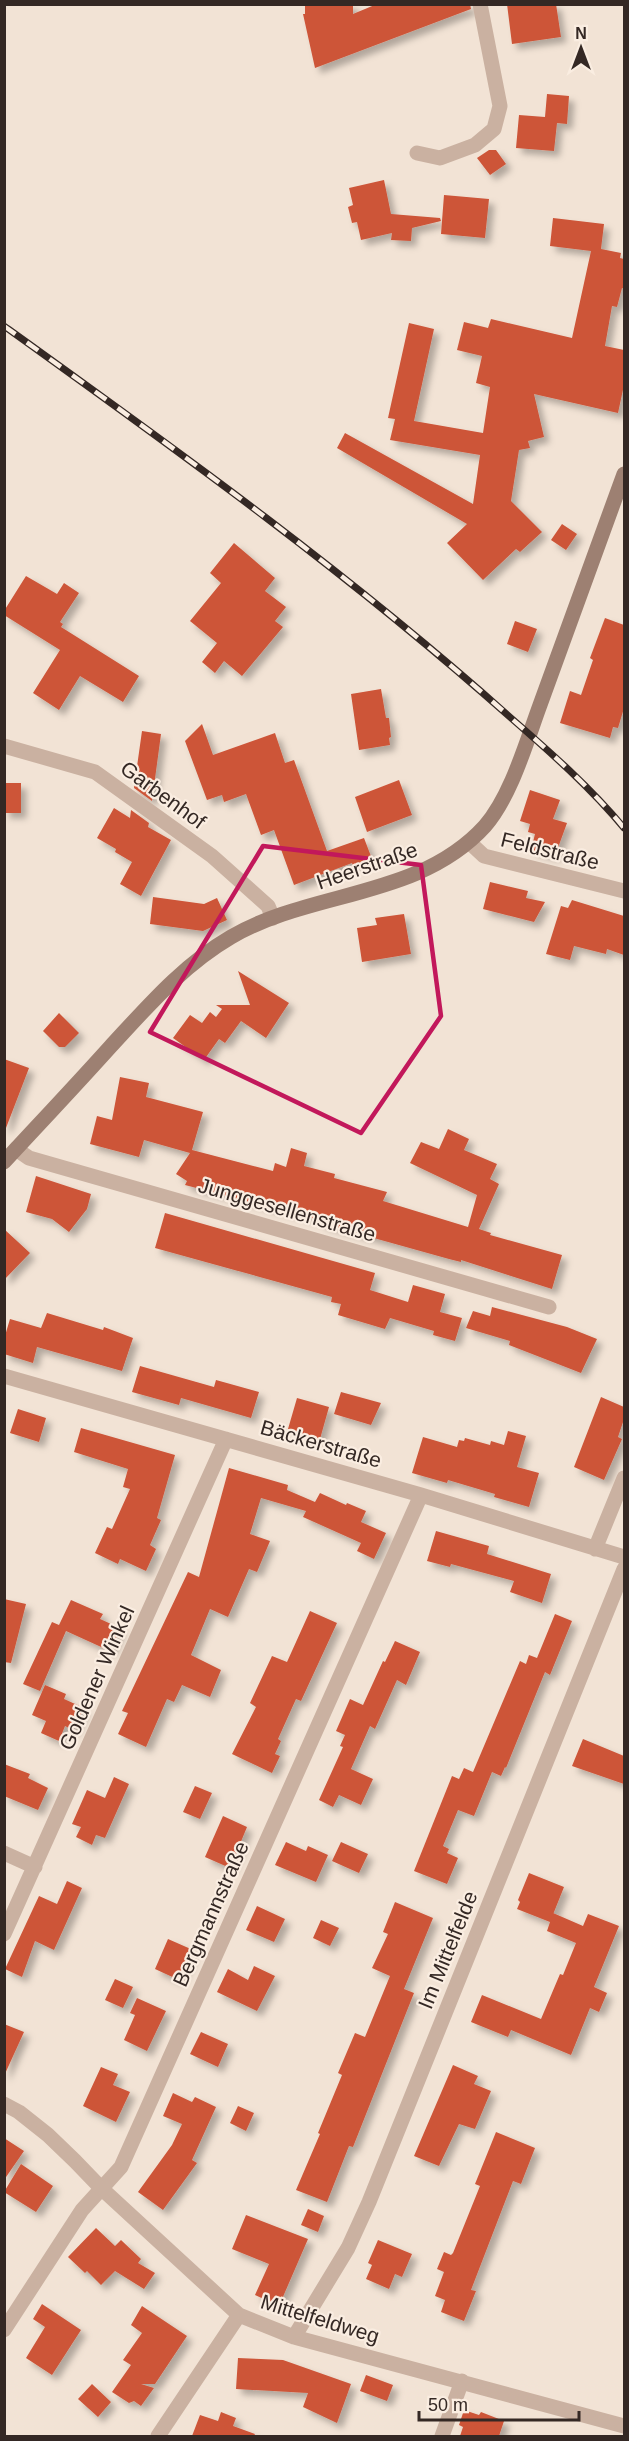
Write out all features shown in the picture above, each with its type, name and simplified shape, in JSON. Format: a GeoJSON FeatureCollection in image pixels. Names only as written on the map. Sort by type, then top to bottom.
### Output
{"type":"FeatureCollection","features":[{"type":"Feature","properties":{"kind":"street"},"geometry":{"type":"LineString","coordinates":[[417,153],[440,158],[476,145],[494,129],[500,106],[480,4]]}},
{"type":"Feature","properties":{"kind":"street","name":"Heerstraße"},"geometry":{"type":"LineString","coordinates":[[4,1162],[165,988],[196,959],[233,936],[273,918],[406,878],[445,860],[469,842],[487,823],[504,796],[529,733],[624,474]]}},
{"type":"Feature","properties":{"kind":"street","name":"Garbenhof"},"geometry":{"type":"LineString","coordinates":[[4,746],[95,772],[212,856],[268,906],[273,918]]}},
{"type":"Feature","properties":{"kind":"street","name":"Feldstraße"},"geometry":{"type":"LineString","coordinates":[[469,842],[484,856],[624,891]]}},
{"type":"Feature","properties":{"kind":"street","name":"Junggesellenstraße"},"geometry":{"type":"LineString","coordinates":[[16,1149],[29,1158],[549,1307]]}},
{"type":"Feature","properties":{"kind":"street","name":"Bäckerstraße"},"geometry":{"type":"LineString","coordinates":[[4,1376],[226,1438],[624,1557]]}},
{"type":"Feature","properties":{"kind":"street","name":"Goldener Winkel"},"geometry":{"type":"LineString","coordinates":[[4,1934],[226,1438]]}},
{"type":"Feature","properties":{"kind":"street"},"geometry":{"type":"LineString","coordinates":[[596,1549],[624,1478]]}},
{"type":"Feature","properties":{"kind":"street","name":"Bergmannstraße"},"geometry":{"type":"LineString","coordinates":[[4,2330],[82,2210],[120,2167],[421,1495]]}},
{"type":"Feature","properties":{"kind":"street","name":"Im Mittelfelde"},"geometry":{"type":"LineString","coordinates":[[294,2337],[348,2248],[369,2202],[624,1569]]}},
{"type":"Feature","properties":{"kind":"street"},"geometry":{"type":"LineString","coordinates":[[4,1853],[34,1867]]}},
{"type":"Feature","properties":{"kind":"street","name":"Mittelfeldweg"},"geometry":{"type":"LineString","coordinates":[[4,2104],[19,2112],[48,2135],[101,2188],[238,2315],[294,2337],[624,2426]]}},
{"type":"Feature","properties":{"kind":"street"},"geometry":{"type":"LineString","coordinates":[[158,2436],[238,2315]]}},
{"type":"Feature","properties":{"kind":"street"},"geometry":{"type":"LineString","coordinates":[[442,2436],[462,2381]]}},
{"type":"Feature","properties":{"kind":"highlighted area"},"geometry":{"type":"Polygon","coordinates":[[[263,846],[421,865],[441,1016],[361,1133],[150,1032],[263,846]]]}},
{"type":"Feature","properties":{"kind":"building"},"geometry":{"type":"Polygon","coordinates":[[[305,4],[353,4],[353,14],[377,4],[470,4],[471,9],[315,68],[303,14],[305,14],[305,4]]]}},
{"type":"Feature","properties":{"kind":"building"},"geometry":{"type":"Polygon","coordinates":[[[507,4],[556,4],[561,37],[512,44],[507,4]]]}},
{"type":"Feature","properties":{"kind":"building"},"geometry":{"type":"Polygon","coordinates":[[[547,94],[569,96],[567,124],[557,123],[554,151],[516,148],[519,115],[545,117],[547,94]]]}},
{"type":"Feature","properties":{"kind":"building"},"geometry":{"type":"Polygon","coordinates":[[[489,150],[496,150],[506,164],[490,175],[477,158],[489,150]]]}},
{"type":"Feature","properties":{"kind":"building"},"geometry":{"type":"Polygon","coordinates":[[[384,180],[391,214],[440,218],[441,221],[412,228],[411,241],[391,240],[392,233],[361,240],[357,222],[352,223],[348,207],[353,205],[349,188],[384,180]]]}},
{"type":"Feature","properties":{"kind":"building"},"geometry":{"type":"Polygon","coordinates":[[[444,195],[489,199],[485,238],[441,234],[444,195]]]}},
{"type":"Feature","properties":{"kind":"building"},"geometry":{"type":"Polygon","coordinates":[[[553,218],[604,224],[601,249],[621,253],[620,258],[624,259],[624,289],[622,288],[617,307],[612,306],[605,346],[624,350],[624,385],[618,413],[534,394],[544,437],[528,441],[530,448],[519,450],[511,501],[542,532],[520,552],[516,549],[483,580],[447,543],[467,524],[337,448],[345,433],[473,504],[480,455],[390,440],[395,419],[388,418],[409,323],[434,329],[414,421],[483,433],[490,387],[476,383],[482,356],[457,350],[464,322],[488,328],[491,319],[572,338],[591,251],[550,246],[553,218]]]}},
{"type":"Feature","properties":{"kind":"building"},"geometry":{"type":"Polygon","coordinates":[[[562,524],[577,534],[566,550],[551,540],[562,524]]]}},
{"type":"Feature","properties":{"kind":"building"},"geometry":{"type":"Polygon","coordinates":[[[234,543],[275,578],[265,591],[286,607],[275,621],[283,627],[242,676],[224,661],[215,673],[202,662],[217,643],[190,621],[221,583],[210,573],[234,543]]]}},
{"type":"Feature","properties":{"kind":"building"},"geometry":{"type":"Polygon","coordinates":[[[26,576],[57,594],[64,583],[79,593],[60,622],[63,624],[61,627],[139,676],[123,702],[80,676],[59,710],[33,693],[60,650],[4,615],[4,611],[26,576]]]}},
{"type":"Feature","properties":{"kind":"building"},"geometry":{"type":"Polygon","coordinates":[[[605,618],[624,625],[624,708],[618,728],[613,727],[610,738],[560,723],[570,691],[581,695],[593,660],[590,658],[605,618]]]}},
{"type":"Feature","properties":{"kind":"building"},"geometry":{"type":"Polygon","coordinates":[[[515,621],[537,629],[528,652],[507,644],[515,621]]]}},
{"type":"Feature","properties":{"kind":"building"},"geometry":{"type":"Polygon","coordinates":[[[381,689],[386,718],[389,718],[390,745],[359,750],[351,694],[381,689]]]}},
{"type":"Feature","properties":{"kind":"building"},"geometry":{"type":"Polygon","coordinates":[[[202,724],[213,755],[275,733],[285,763],[294,760],[327,851],[364,838],[372,859],[353,866],[352,863],[294,885],[274,830],[261,835],[246,794],[224,802],[222,795],[207,800],[185,741],[202,724]]]}},
{"type":"Feature","properties":{"kind":"building"},"geometry":{"type":"Polygon","coordinates":[[[142,731],[161,734],[152,801],[134,788],[142,731]]]}},
{"type":"Feature","properties":{"kind":"building"},"geometry":{"type":"Polygon","coordinates":[[[399,780],[412,815],[367,832],[355,797],[399,780]]]}},
{"type":"Feature","properties":{"kind":"building"},"geometry":{"type":"Polygon","coordinates":[[[4,783],[21,783],[21,813],[4,813],[4,783]]]}},
{"type":"Feature","properties":{"kind":"building"},"geometry":{"type":"Polygon","coordinates":[[[530,790],[560,800],[553,819],[567,823],[555,856],[531,850],[535,834],[528,832],[530,824],[520,821],[530,790]]]}},
{"type":"Feature","properties":{"kind":"building"},"geometry":{"type":"Polygon","coordinates":[[[114,808],[130,818],[131,810],[149,823],[148,827],[171,840],[141,896],[120,884],[132,862],[97,838],[114,808]]]}},
{"type":"Feature","properties":{"kind":"building"},"geometry":{"type":"Polygon","coordinates":[[[490,882],[528,891],[526,898],[545,902],[534,922],[483,909],[490,882]]]}},
{"type":"Feature","properties":{"kind":"building"},"geometry":{"type":"Polygon","coordinates":[[[153,897],[204,904],[217,898],[227,920],[203,931],[150,924],[153,897]]]}},
{"type":"Feature","properties":{"kind":"building"},"geometry":{"type":"Polygon","coordinates":[[[572,900],[624,916],[624,955],[607,949],[606,954],[574,946],[570,960],[546,954],[561,906],[568,908],[572,900]]]}},
{"type":"Feature","properties":{"kind":"building"},"geometry":{"type":"Polygon","coordinates":[[[404,914],[411,954],[362,962],[357,928],[377,925],[375,918],[404,914]]]}},
{"type":"Feature","properties":{"kind":"building"},"geometry":{"type":"Polygon","coordinates":[[[238,971],[289,1003],[266,1038],[241,1021],[225,1043],[219,1039],[204,1060],[173,1038],[190,1015],[202,1023],[210,1012],[216,1017],[222,1009],[216,1005],[250,1005],[238,971]]]}},
{"type":"Feature","properties":{"kind":"building"},"geometry":{"type":"Polygon","coordinates":[[[59,1013],[79,1033],[65,1047],[59,1047],[43,1031],[59,1013]]]}},
{"type":"Feature","properties":{"kind":"building"},"geometry":{"type":"Polygon","coordinates":[[[4,1059],[29,1068],[6,1128],[4,1127],[4,1059]]]}},
{"type":"Feature","properties":{"kind":"building"},"geometry":{"type":"Polygon","coordinates":[[[120,1077],[149,1083],[146,1097],[203,1112],[192,1150],[273,1171],[275,1163],[286,1167],[291,1148],[307,1153],[304,1166],[335,1174],[334,1178],[387,1192],[383,1201],[468,1227],[477,1195],[410,1163],[421,1142],[439,1149],[448,1129],[469,1139],[464,1150],[497,1164],[490,1179],[499,1184],[479,1229],[491,1233],[490,1235],[562,1255],[552,1289],[461,1260],[461,1262],[449,1259],[320,1223],[320,1220],[185,1185],[187,1181],[176,1174],[190,1153],[144,1140],[139,1157],[90,1144],[97,1116],[112,1120],[120,1077]]]}},
{"type":"Feature","properties":{"kind":"building"},"geometry":{"type":"Polygon","coordinates":[[[36,1176],[91,1194],[87,1209],[69,1232],[52,1219],[26,1212],[36,1176]]]}},
{"type":"Feature","properties":{"kind":"building"},"geometry":{"type":"Polygon","coordinates":[[[165,1213],[375,1273],[370,1290],[408,1302],[413,1285],[445,1294],[440,1312],[462,1318],[455,1341],[433,1335],[434,1331],[390,1318],[385,1329],[338,1315],[341,1304],[331,1302],[332,1297],[155,1248],[165,1213]]]}},
{"type":"Feature","properties":{"kind":"building"},"geometry":{"type":"Polygon","coordinates":[[[4,1229],[30,1253],[4,1280],[4,1229]]]}},
{"type":"Feature","properties":{"kind":"building"},"geometry":{"type":"Polygon","coordinates":[[[492,1307],[567,1327],[597,1339],[581,1373],[509,1345],[510,1341],[466,1328],[473,1311],[490,1316],[492,1307]]]}},
{"type":"Feature","properties":{"kind":"building"},"geometry":{"type":"Polygon","coordinates":[[[47,1313],[103,1330],[104,1327],[133,1338],[122,1371],[37,1347],[33,1363],[4,1354],[4,1339],[10,1319],[41,1328],[47,1313]]]}},
{"type":"Feature","properties":{"kind":"building"},"geometry":{"type":"Polygon","coordinates":[[[140,1366],[214,1387],[216,1380],[259,1392],[251,1418],[181,1398],[179,1405],[132,1392],[140,1366]]]}},
{"type":"Feature","properties":{"kind":"building"},"geometry":{"type":"Polygon","coordinates":[[[341,1392],[381,1403],[371,1425],[334,1414],[341,1392]]]}},
{"type":"Feature","properties":{"kind":"building"},"geometry":{"type":"Polygon","coordinates":[[[601,1397],[624,1407],[624,1419],[618,1437],[622,1439],[604,1480],[574,1467],[601,1397]]]}},
{"type":"Feature","properties":{"kind":"building"},"geometry":{"type":"Polygon","coordinates":[[[297,1398],[329,1407],[320,1439],[288,1429],[297,1398]]]}},
{"type":"Feature","properties":{"kind":"building"},"geometry":{"type":"Polygon","coordinates":[[[18,1409],[46,1418],[39,1442],[10,1433],[18,1409]]]}},
{"type":"Feature","properties":{"kind":"building"},"geometry":{"type":"Polygon","coordinates":[[[81,1428],[175,1455],[157,1518],[161,1520],[150,1545],[156,1549],[146,1571],[120,1559],[118,1564],[95,1553],[107,1527],[112,1529],[130,1489],[123,1487],[128,1469],[74,1452],[81,1428]]]}},
{"type":"Feature","properties":{"kind":"building"},"geometry":{"type":"Polygon","coordinates":[[[508,1431],[526,1436],[517,1467],[539,1473],[529,1507],[448,1480],[447,1483],[412,1473],[423,1437],[457,1447],[459,1440],[464,1441],[465,1438],[490,1445],[491,1441],[504,1445],[508,1431]]]}},
{"type":"Feature","properties":{"kind":"building"},"geometry":{"type":"Polygon","coordinates":[[[229,1468],[288,1485],[287,1490],[315,1502],[320,1493],[346,1505],[347,1503],[366,1511],[361,1522],[386,1533],[374,1559],[357,1551],[361,1543],[303,1517],[306,1511],[261,1498],[250,1534],[270,1541],[257,1572],[249,1569],[228,1617],[210,1609],[191,1655],[221,1670],[210,1697],[182,1685],[174,1702],[167,1699],[146,1747],[118,1734],[128,1713],[122,1711],[188,1572],[199,1577],[229,1468]]]}},
{"type":"Feature","properties":{"kind":"building"},"geometry":{"type":"Polygon","coordinates":[[[436,1531],[489,1546],[487,1554],[551,1574],[542,1603],[510,1592],[514,1581],[451,1564],[450,1567],[427,1561],[436,1531]]]}},
{"type":"Feature","properties":{"kind":"building"},"geometry":{"type":"Polygon","coordinates":[[[4,1599],[26,1604],[11,1663],[4,1662],[4,1599]]]}},
{"type":"Feature","properties":{"kind":"building"},"geometry":{"type":"Polygon","coordinates":[[[71,1600],[103,1614],[100,1619],[120,1628],[110,1651],[66,1631],[40,1691],[23,1684],[52,1622],[59,1625],[71,1600]]]}},
{"type":"Feature","properties":{"kind":"building"},"geometry":{"type":"Polygon","coordinates":[[[310,1611],[337,1623],[301,1701],[296,1699],[278,1739],[281,1741],[275,1754],[280,1756],[272,1773],[232,1754],[256,1707],[250,1703],[272,1656],[287,1662],[310,1611]]]}},
{"type":"Feature","properties":{"kind":"building"},"geometry":{"type":"Polygon","coordinates":[[[555,1614],[572,1621],[550,1675],[545,1672],[506,1768],[501,1776],[492,1772],[474,1816],[458,1810],[443,1846],[449,1849],[447,1853],[458,1858],[447,1884],[414,1871],[452,1776],[459,1779],[464,1768],[473,1772],[520,1661],[526,1664],[529,1655],[537,1658],[555,1614]]]}},
{"type":"Feature","properties":{"kind":"building"},"geometry":{"type":"Polygon","coordinates":[[[395,1641],[420,1652],[406,1685],[397,1680],[375,1729],[370,1726],[351,1769],[373,1779],[361,1805],[339,1795],[333,1807],[319,1800],[343,1747],[340,1746],[345,1735],[336,1731],[350,1699],[363,1705],[395,1641]]]}},
{"type":"Feature","properties":{"kind":"building"},"geometry":{"type":"Polygon","coordinates":[[[45,1685],[66,1694],[64,1699],[84,1708],[73,1730],[65,1726],[59,1741],[41,1733],[46,1721],[32,1715],[45,1685]]]}},
{"type":"Feature","properties":{"kind":"building"},"geometry":{"type":"Polygon","coordinates":[[[583,1739],[624,1756],[624,1784],[572,1766],[583,1739]]]}},
{"type":"Feature","properties":{"kind":"building"},"geometry":{"type":"Polygon","coordinates":[[[4,1764],[30,1774],[28,1778],[48,1788],[38,1810],[4,1796],[4,1764]]]}},
{"type":"Feature","properties":{"kind":"building"},"geometry":{"type":"Polygon","coordinates":[[[114,1777],[129,1784],[105,1838],[96,1835],[92,1845],[76,1837],[81,1827],[72,1824],[87,1790],[105,1798],[114,1777]]]}},
{"type":"Feature","properties":{"kind":"building"},"geometry":{"type":"Polygon","coordinates":[[[195,1786],[212,1793],[200,1819],[183,1812],[195,1786]]]}},
{"type":"Feature","properties":{"kind":"building"},"geometry":{"type":"Polygon","coordinates":[[[223,1816],[247,1827],[230,1868],[205,1857],[223,1816]]]}},
{"type":"Feature","properties":{"kind":"building"},"geometry":{"type":"Polygon","coordinates":[[[286,1842],[306,1851],[308,1846],[328,1855],[316,1882],[275,1865],[286,1842]]]}},
{"type":"Feature","properties":{"kind":"building"},"geometry":{"type":"Polygon","coordinates":[[[341,1842],[368,1854],[359,1873],[332,1861],[341,1842]]]}},
{"type":"Feature","properties":{"kind":"building"},"geometry":{"type":"Polygon","coordinates":[[[529,1873],[564,1887],[550,1922],[517,1909],[520,1902],[518,1900],[529,1873]]]}},
{"type":"Feature","properties":{"kind":"building"},"geometry":{"type":"Polygon","coordinates":[[[67,1881],[82,1888],[54,1950],[35,1941],[22,1977],[5,1969],[39,1896],[57,1904],[67,1881]]]}},
{"type":"Feature","properties":{"kind":"building"},"geometry":{"type":"Polygon","coordinates":[[[395,1902],[433,1918],[404,1989],[414,1993],[353,2147],[349,2146],[327,2202],[296,2190],[320,2134],[318,2133],[342,2075],[338,2073],[355,2033],[365,2037],[390,1976],[372,1968],[388,1934],[383,1932],[395,1902]]]}},
{"type":"Feature","properties":{"kind":"building"},"geometry":{"type":"Polygon","coordinates":[[[257,1906],[285,1919],[274,1942],[246,1930],[257,1906]]]}},
{"type":"Feature","properties":{"kind":"building"},"geometry":{"type":"Polygon","coordinates":[[[553,1913],[583,1926],[588,1914],[619,1926],[594,1987],[607,1993],[599,2012],[590,2008],[571,2055],[511,2030],[508,2037],[471,2022],[482,1995],[541,2019],[576,1943],[547,1931],[553,1913]]]}},
{"type":"Feature","properties":{"kind":"building"},"geometry":{"type":"Polygon","coordinates":[[[321,1920],[339,1928],[330,1946],[313,1938],[321,1920]]]}},
{"type":"Feature","properties":{"kind":"building"},"geometry":{"type":"Polygon","coordinates":[[[168,1939],[193,1950],[179,1980],[155,1969],[168,1939]]]}},
{"type":"Feature","properties":{"kind":"building"},"geometry":{"type":"Polygon","coordinates":[[[254,1966],[275,1976],[257,2011],[217,1992],[228,1969],[248,1980],[254,1966]]]}},
{"type":"Feature","properties":{"kind":"building"},"geometry":{"type":"Polygon","coordinates":[[[115,1979],[133,1987],[123,2008],[105,2000],[115,1979]]]}},
{"type":"Feature","properties":{"kind":"building"},"geometry":{"type":"Polygon","coordinates":[[[137,1998],[166,2011],[147,2051],[124,2040],[135,2015],[130,2013],[137,1998]]]}},
{"type":"Feature","properties":{"kind":"building"},"geometry":{"type":"Polygon","coordinates":[[[4,2024],[24,2032],[4,2076],[4,2024]]]}},
{"type":"Feature","properties":{"kind":"building"},"geometry":{"type":"Polygon","coordinates":[[[201,2032],[228,2044],[218,2067],[190,2054],[201,2032]]]}},
{"type":"Feature","properties":{"kind":"building"},"geometry":{"type":"Polygon","coordinates":[[[453,2065],[478,2076],[474,2084],[491,2091],[475,2129],[459,2124],[439,2166],[414,2156],[453,2065]]]}},
{"type":"Feature","properties":{"kind":"building"},"geometry":{"type":"Polygon","coordinates":[[[101,2067],[118,2074],[113,2085],[130,2092],[116,2122],[83,2106],[101,2067]]]}},
{"type":"Feature","properties":{"kind":"building"},"geometry":{"type":"Polygon","coordinates":[[[173,2093],[192,2102],[195,2097],[216,2107],[192,2160],[197,2163],[163,2210],[138,2192],[172,2145],[182,2124],[163,2116],[173,2093]]]}},
{"type":"Feature","properties":{"kind":"building"},"geometry":{"type":"Polygon","coordinates":[[[238,2106],[254,2113],[246,2131],[230,2123],[238,2106]]]}},
{"type":"Feature","properties":{"kind":"building"},"geometry":{"type":"Polygon","coordinates":[[[496,2132],[535,2148],[521,2184],[513,2181],[471,2290],[476,2291],[464,2321],[441,2312],[445,2300],[435,2296],[444,2272],[437,2269],[444,2252],[451,2255],[453,2253],[480,2186],[475,2184],[496,2132]]]}},
{"type":"Feature","properties":{"kind":"building"},"geometry":{"type":"Polygon","coordinates":[[[4,2138],[24,2151],[4,2180],[4,2138]]]}},
{"type":"Feature","properties":{"kind":"building"},"geometry":{"type":"Polygon","coordinates":[[[21,2164],[53,2186],[36,2212],[4,2192],[21,2164]]]}},
{"type":"Feature","properties":{"kind":"building"},"geometry":{"type":"Polygon","coordinates":[[[308,2209],[324,2216],[318,2232],[301,2225],[308,2209]]]}},
{"type":"Feature","properties":{"kind":"building"},"geometry":{"type":"Polygon","coordinates":[[[246,2215],[308,2239],[279,2306],[255,2295],[269,2264],[232,2249],[246,2215]]]}},
{"type":"Feature","properties":{"kind":"building"},"geometry":{"type":"Polygon","coordinates":[[[96,2228],[115,2246],[121,2240],[141,2259],[138,2263],[155,2273],[144,2289],[115,2271],[101,2285],[68,2257],[96,2228]]]}},
{"type":"Feature","properties":{"kind":"building"},"geometry":{"type":"Polygon","coordinates":[[[378,2240],[412,2254],[402,2277],[395,2274],[389,2289],[366,2279],[372,2265],[368,2263],[378,2240]]]}},
{"type":"Feature","properties":{"kind":"building"},"geometry":{"type":"Polygon","coordinates":[[[42,2304],[81,2330],[52,2375],[26,2358],[45,2327],[33,2319],[42,2304]]]}},
{"type":"Feature","properties":{"kind":"building"},"geometry":{"type":"Polygon","coordinates":[[[142,2306],[187,2336],[155,2384],[141,2384],[154,2388],[141,2406],[134,2401],[129,2403],[112,2392],[131,2365],[123,2360],[142,2333],[131,2325],[142,2306]]]}},
{"type":"Feature","properties":{"kind":"building"},"geometry":{"type":"Polygon","coordinates":[[[238,2358],[283,2360],[351,2384],[337,2423],[303,2407],[308,2393],[236,2389],[238,2358]]]}},
{"type":"Feature","properties":{"kind":"building"},"geometry":{"type":"Polygon","coordinates":[[[366,2375],[393,2385],[387,2401],[360,2391],[366,2375]]]}},
{"type":"Feature","properties":{"kind":"building"},"geometry":{"type":"Polygon","coordinates":[[[92,2384],[111,2402],[98,2417],[78,2399],[92,2384]]]}},
{"type":"Feature","properties":{"kind":"building"},"geometry":{"type":"Polygon","coordinates":[[[464,2410],[479,2415],[481,2412],[504,2421],[499,2436],[460,2436],[463,2427],[459,2425],[464,2410]]]}},
{"type":"Feature","properties":{"kind":"building"},"geometry":{"type":"Polygon","coordinates":[[[221,2412],[236,2418],[233,2426],[255,2434],[254,2436],[192,2436],[200,2415],[218,2421],[221,2412]]]}},
{"type":"Feature","properties":{"kind":"railway"},"geometry":{"type":"LineString","coordinates":[[4,326],[199,467],[389,614],[555,757],[624,828]]}}]}
